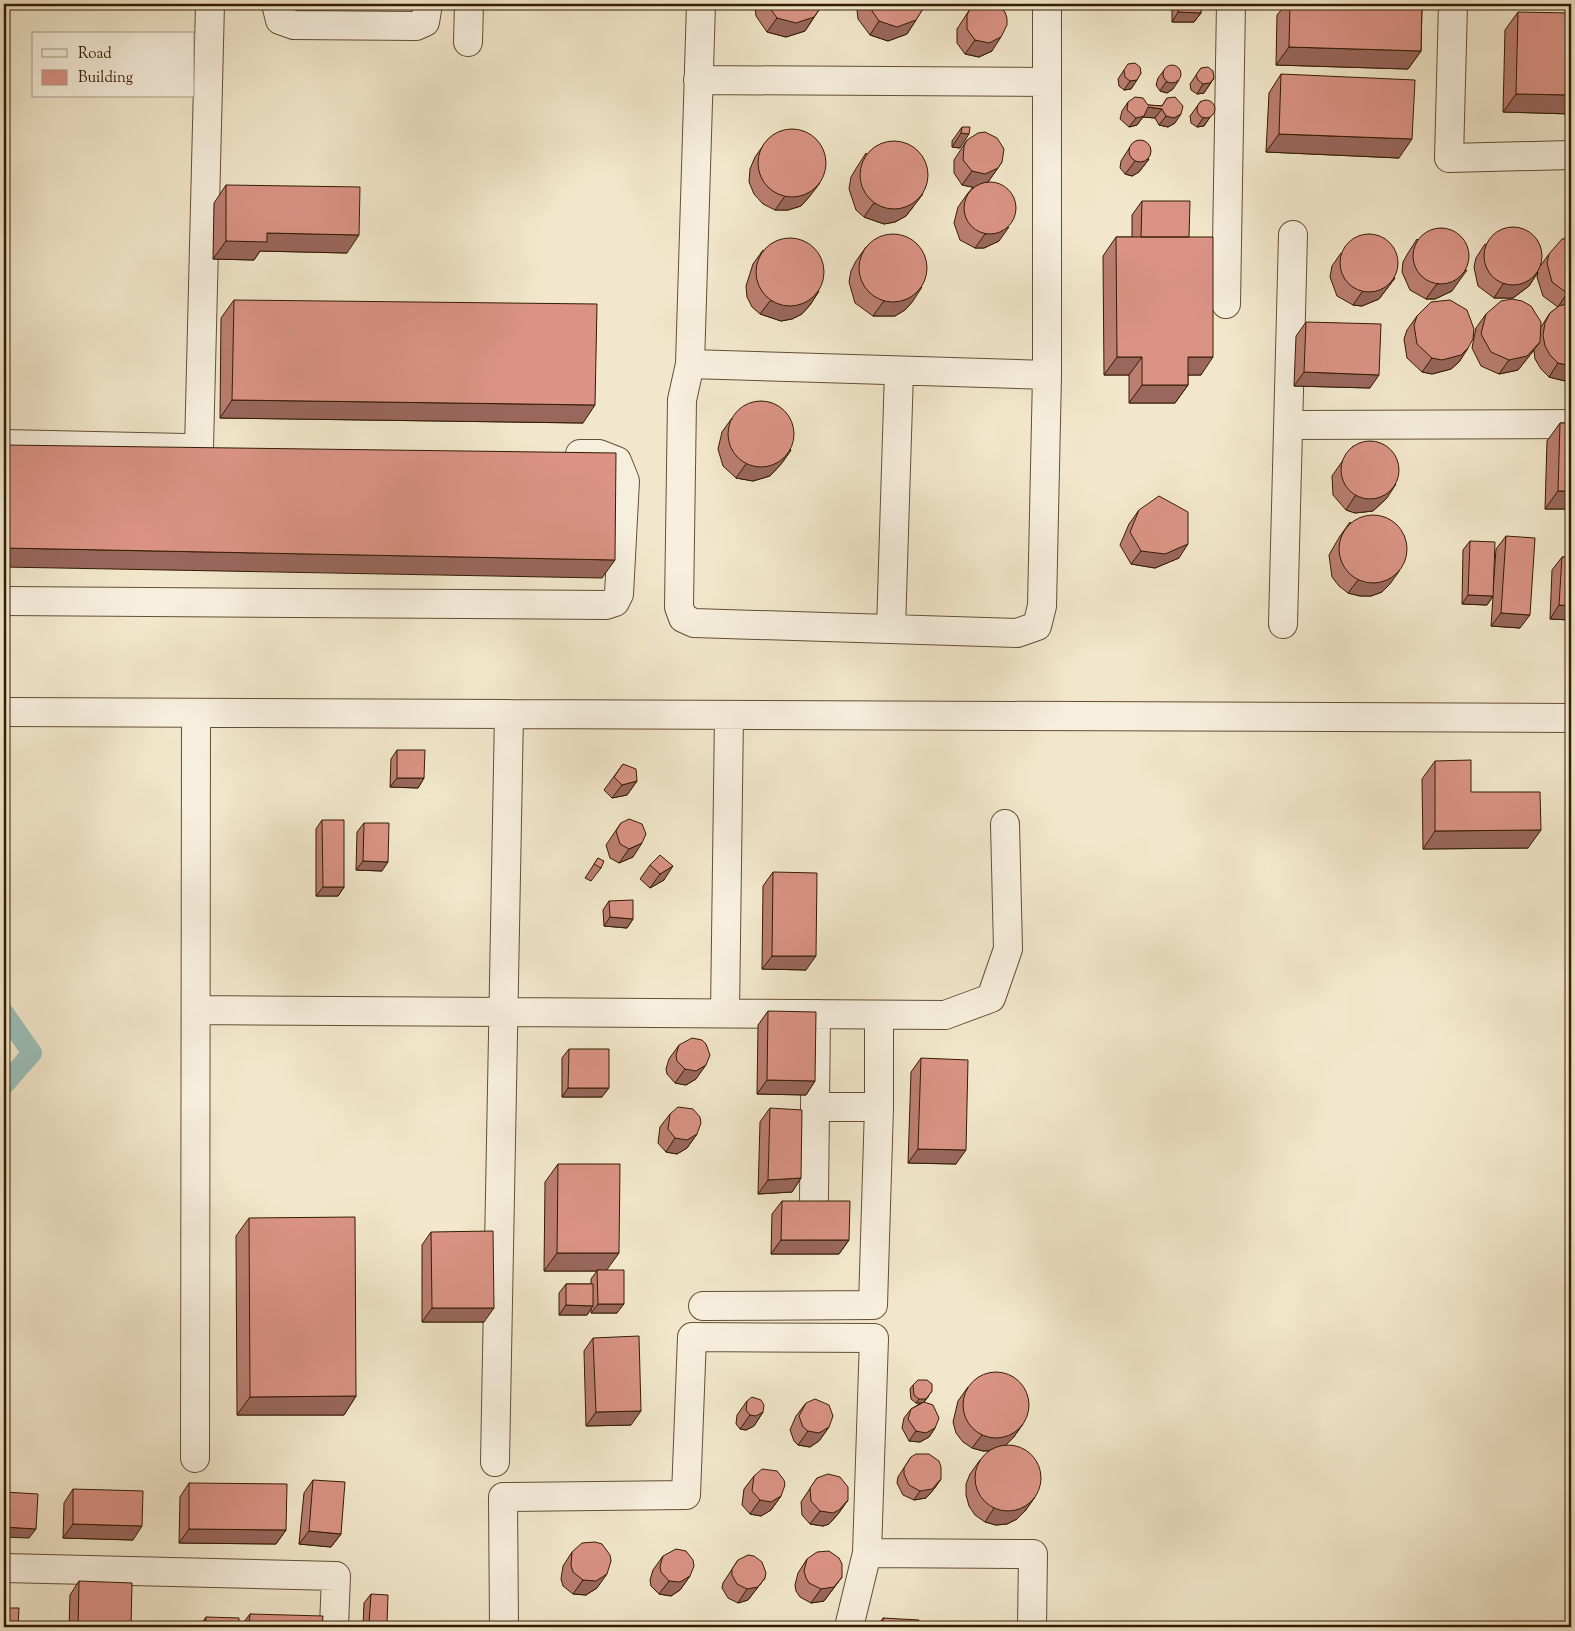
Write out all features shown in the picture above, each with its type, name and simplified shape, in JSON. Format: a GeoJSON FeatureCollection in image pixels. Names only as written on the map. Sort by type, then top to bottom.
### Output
{"type":"FeatureCollection","features":[{"type":"Feature","properties":{"kind":"street"},"geometry":{"type":"LineString","coordinates":[[4,444],[209,448],[210,4]]}},
{"type":"Feature","properties":{"kind":"street"},"geometry":{"type":"LineString","coordinates":[[276,4],[280,20],[294,26],[416,26],[425,22],[428,4]]}},
{"type":"Feature","properties":{"kind":"street"},"geometry":{"type":"LineString","coordinates":[[468,42],[469,4]]}},
{"type":"Feature","properties":{"kind":"street"},"geometry":{"type":"LineString","coordinates":[[701,4],[690,364],[682,410],[679,607],[683,618],[694,623],[1017,633],[1037,626],[1042,606],[1047,375],[1047,4]]}},
{"type":"Feature","properties":{"kind":"street"},"geometry":{"type":"LineString","coordinates":[[1226,304],[1230,4]]}},
{"type":"Feature","properties":{"kind":"street"},"geometry":{"type":"LineString","coordinates":[[1453,4],[1450,158],[1571,155]]}},
{"type":"Feature","properties":{"kind":"street"},"geometry":{"type":"LineString","coordinates":[[698,80],[1047,82]]}},
{"type":"Feature","properties":{"kind":"street"},"geometry":{"type":"LineString","coordinates":[[1283,624],[1293,235]]}},
{"type":"Feature","properties":{"kind":"street"},"geometry":{"type":"LineString","coordinates":[[690,364],[1047,375]]}},
{"type":"Feature","properties":{"kind":"street"},"geometry":{"type":"LineString","coordinates":[[891,629],[899,371]]}},
{"type":"Feature","properties":{"kind":"street"},"geometry":{"type":"LineString","coordinates":[[1289,425],[1571,424]]}},
{"type":"Feature","properties":{"kind":"street"},"geometry":{"type":"LineString","coordinates":[[4,601],[596,605],[615,602],[619,594],[624,481],[617,461],[599,454],[551,454]]}},
{"type":"Feature","properties":{"kind":"street"},"geometry":{"type":"LineString","coordinates":[[4,712],[1571,718]]}},
{"type":"Feature","properties":{"kind":"street"},"geometry":{"type":"LineString","coordinates":[[194,1458],[196,713]]}},
{"type":"Feature","properties":{"kind":"street"},"geometry":{"type":"LineString","coordinates":[[495,1462],[510,714]]}},
{"type":"Feature","properties":{"kind":"street"},"geometry":{"type":"LineString","coordinates":[[725,1013],[728,715]]}},
{"type":"Feature","properties":{"kind":"street"},"geometry":{"type":"LineString","coordinates":[[196,1010],[945,1015],[991,998],[1008,949],[1005,824]]}},
{"type":"Feature","properties":{"kind":"street"},"geometry":{"type":"LineString","coordinates":[[814,1198],[816,1014]]}},
{"type":"Feature","properties":{"kind":"street"},"geometry":{"type":"LineString","coordinates":[[703,1306],[874,1305],[879,1107],[879,1015]]}},
{"type":"Feature","properties":{"kind":"street"},"geometry":{"type":"LineString","coordinates":[[816,1107],[879,1107]]}},
{"type":"Feature","properties":{"kind":"street"},"geometry":{"type":"LineString","coordinates":[[504,1627],[503,1497],[686,1495],[692,1337],[874,1338],[867,1553],[849,1627]]}},
{"type":"Feature","properties":{"kind":"street"},"geometry":{"type":"LineString","coordinates":[[867,1553],[1033,1554],[1032,1627]]}},
{"type":"Feature","properties":{"kind":"street"},"geometry":{"type":"LineString","coordinates":[[4,1568],[336,1576],[334,1627]]}},
{"type":"Feature","properties":{"kind":"building"},"geometry":{"type":"Polygon","coordinates":[[[767,4],[823,4],[814,17],[796,23],[777,18],[767,4]]]}},
{"type":"Feature","properties":{"kind":"building"},"geometry":{"type":"Polygon","coordinates":[[[868,4],[926,4],[916,20],[897,27],[879,21],[868,4]]]}},
{"type":"Feature","properties":{"kind":"building"},"geometry":{"type":"Polygon","coordinates":[[[979,4],[996,4],[1005,12],[1007,18],[1007,25],[1001,37],[989,43],[975,40],[967,29],[967,15],[970,9],[979,4]]]}},
{"type":"Feature","properties":{"kind":"building"},"geometry":{"type":"Polygon","coordinates":[[[1178,4],[1201,4],[1201,13],[1178,12],[1178,4]]]}},
{"type":"Feature","properties":{"kind":"building"},"geometry":{"type":"Polygon","coordinates":[[[1290,4],[1422,4],[1421,51],[1289,47],[1290,4]]]}},
{"type":"Feature","properties":{"kind":"building"},"geometry":{"type":"Polygon","coordinates":[[[1518,12],[1571,13],[1571,95],[1516,94],[1518,12]]]}},
{"type":"Feature","properties":{"kind":"building"},"geometry":{"type":"Polygon","coordinates":[[[1135,63],[1140,67],[1141,73],[1137,80],[1130,81],[1125,77],[1124,70],[1128,64],[1135,63]]]}},
{"type":"Feature","properties":{"kind":"building"},"geometry":{"type":"Polygon","coordinates":[[[1172,65],[1178,68],[1181,74],[1178,80],[1172,83],[1166,80],[1163,74],[1166,68],[1172,65]]]}},
{"type":"Feature","properties":{"kind":"building"},"geometry":{"type":"Polygon","coordinates":[[[1208,67],[1213,71],[1214,78],[1210,83],[1203,84],[1196,75],[1201,68],[1208,67]]]}},
{"type":"Feature","properties":{"kind":"building"},"geometry":{"type":"Polygon","coordinates":[[[1281,74],[1415,80],[1412,139],[1279,134],[1281,74]]]}},
{"type":"Feature","properties":{"kind":"building"},"geometry":{"type":"Polygon","coordinates":[[[1135,97],[1143,98],[1148,105],[1162,106],[1167,98],[1175,97],[1183,106],[1181,114],[1174,118],[1166,116],[1162,109],[1148,107],[1144,116],[1136,118],[1127,110],[1128,102],[1135,97]]]}},
{"type":"Feature","properties":{"kind":"building"},"geometry":{"type":"Polygon","coordinates":[[[1206,100],[1212,103],[1215,109],[1212,115],[1206,118],[1200,115],[1197,109],[1200,103],[1206,100]]]}},
{"type":"Feature","properties":{"kind":"building"},"geometry":{"type":"Polygon","coordinates":[[[962,127],[970,127],[969,134],[961,133],[962,127]]]}},
{"type":"Feature","properties":{"kind":"building"},"geometry":{"type":"Polygon","coordinates":[[[792,129],[805,132],[816,139],[823,150],[826,163],[823,176],[816,187],[805,194],[792,197],[779,194],[768,187],[761,176],[758,163],[761,150],[768,139],[779,132],[792,129]]]}},
{"type":"Feature","properties":{"kind":"building"},"geometry":{"type":"Polygon","coordinates":[[[985,132],[997,138],[1004,149],[1002,162],[998,168],[985,174],[972,171],[963,160],[964,146],[967,140],[978,133],[985,132]]]}},
{"type":"Feature","properties":{"kind":"building"},"geometry":{"type":"Polygon","coordinates":[[[1140,140],[1150,147],[1151,151],[1144,161],[1140,162],[1130,155],[1129,151],[1136,141],[1140,140]]]}},
{"type":"Feature","properties":{"kind":"building"},"geometry":{"type":"Polygon","coordinates":[[[901,141],[913,147],[922,156],[928,168],[926,188],[918,199],[901,209],[887,209],[870,199],[862,188],[860,168],[870,151],[881,143],[901,141]]]}},
{"type":"Feature","properties":{"kind":"building"},"geometry":{"type":"Polygon","coordinates":[[[990,182],[1000,184],[1008,190],[1014,198],[1016,208],[1014,218],[1008,226],[1000,232],[990,234],[980,232],[972,226],[966,218],[964,208],[966,198],[972,190],[980,184],[990,182]]]}},
{"type":"Feature","properties":{"kind":"building"},"geometry":{"type":"Polygon","coordinates":[[[226,185],[360,187],[359,235],[267,233],[267,242],[226,241],[226,185]]]}},
{"type":"Feature","properties":{"kind":"building"},"geometry":{"type":"Polygon","coordinates":[[[1142,201],[1190,201],[1189,237],[1141,237],[1142,201]]]}},
{"type":"Feature","properties":{"kind":"building"},"geometry":{"type":"Polygon","coordinates":[[[1513,227],[1524,229],[1534,235],[1540,245],[1542,256],[1540,267],[1534,277],[1524,283],[1513,285],[1502,283],[1492,277],[1486,267],[1484,256],[1486,245],[1492,235],[1502,229],[1513,227]]]}},
{"type":"Feature","properties":{"kind":"building"},"geometry":{"type":"Polygon","coordinates":[[[1435,228],[1447,228],[1457,232],[1465,240],[1469,256],[1465,272],[1457,280],[1447,284],[1435,284],[1425,280],[1417,272],[1413,262],[1413,250],[1417,240],[1425,232],[1435,228]]]}},
{"type":"Feature","properties":{"kind":"building"},"geometry":{"type":"Polygon","coordinates":[[[900,234],[912,240],[921,249],[927,261],[925,281],[917,292],[900,302],[886,302],[869,292],[861,281],[859,261],[869,244],[880,236],[900,234]]]}},
{"type":"Feature","properties":{"kind":"building"},"geometry":{"type":"Polygon","coordinates":[[[1369,234],[1380,236],[1390,242],[1396,252],[1398,263],[1396,274],[1390,284],[1380,290],[1369,292],[1358,290],[1348,284],[1342,274],[1340,263],[1342,252],[1348,242],[1358,236],[1369,234]]]}},
{"type":"Feature","properties":{"kind":"building"},"geometry":{"type":"Polygon","coordinates":[[[1116,237],[1213,237],[1213,357],[1188,357],[1188,385],[1142,385],[1142,357],[1117,357],[1116,237]]]}},
{"type":"Feature","properties":{"kind":"building"},"geometry":{"type":"Polygon","coordinates":[[[783,238],[797,238],[809,243],[819,253],[824,265],[824,279],[819,291],[809,301],[797,306],[783,306],[771,301],[761,291],[756,279],[756,265],[761,253],[771,243],[783,238]]]}},
{"type":"Feature","properties":{"kind":"building"},"geometry":{"type":"Polygon","coordinates":[[[1571,238],[1571,293],[1567,293],[1552,282],[1547,263],[1549,254],[1562,239],[1571,238]]]}},
{"type":"Feature","properties":{"kind":"building"},"geometry":{"type":"Polygon","coordinates":[[[1512,299],[1522,301],[1531,306],[1541,322],[1540,342],[1527,356],[1509,360],[1491,352],[1481,334],[1486,314],[1501,301],[1512,299]]]}},
{"type":"Feature","properties":{"kind":"building"},"geometry":{"type":"Polygon","coordinates":[[[234,300],[597,304],[595,405],[232,400],[234,300]]]}},
{"type":"Feature","properties":{"kind":"building"},"geometry":{"type":"Polygon","coordinates":[[[1450,300],[1467,310],[1474,329],[1473,339],[1461,355],[1442,360],[1432,358],[1417,344],[1414,325],[1417,316],[1431,302],[1450,300]]]}},
{"type":"Feature","properties":{"kind":"building"},"geometry":{"type":"Polygon","coordinates":[[[1571,303],[1571,366],[1558,363],[1550,355],[1545,346],[1543,335],[1545,323],[1550,313],[1559,306],[1571,303]]]}},
{"type":"Feature","properties":{"kind":"building"},"geometry":{"type":"Polygon","coordinates":[[[1306,322],[1381,324],[1379,375],[1304,372],[1306,322]]]}},
{"type":"Feature","properties":{"kind":"building"},"geometry":{"type":"Polygon","coordinates":[[[761,401],[774,404],[784,411],[791,421],[794,434],[791,447],[784,457],[774,464],[761,467],[748,464],[738,457],[731,447],[728,434],[731,421],[738,411],[748,404],[761,401]]]}},
{"type":"Feature","properties":{"kind":"building"},"geometry":{"type":"Polygon","coordinates":[[[1560,423],[1571,423],[1571,491],[1558,491],[1560,423]]]}},
{"type":"Feature","properties":{"kind":"building"},"geometry":{"type":"Polygon","coordinates":[[[1370,441],[1386,446],[1394,454],[1399,470],[1394,486],[1386,494],[1370,499],[1354,494],[1346,486],[1341,470],[1346,454],[1354,446],[1370,441]]]}},
{"type":"Feature","properties":{"kind":"building"},"geometry":{"type":"Polygon","coordinates":[[[4,445],[616,453],[615,560],[4,548],[4,445]]]}},
{"type":"Feature","properties":{"kind":"building"},"geometry":{"type":"Polygon","coordinates":[[[1159,496],[1188,512],[1188,544],[1165,554],[1141,551],[1130,532],[1139,510],[1159,496]]]}},
{"type":"Feature","properties":{"kind":"building"},"geometry":{"type":"Polygon","coordinates":[[[1373,515],[1386,518],[1397,525],[1404,536],[1407,549],[1404,562],[1397,573],[1386,580],[1373,583],[1360,580],[1349,573],[1342,562],[1339,549],[1342,536],[1349,525],[1360,518],[1373,515]]]}},
{"type":"Feature","properties":{"kind":"building"},"geometry":{"type":"Polygon","coordinates":[[[1506,536],[1535,538],[1530,615],[1501,613],[1506,536]]]}},
{"type":"Feature","properties":{"kind":"building"},"geometry":{"type":"Polygon","coordinates":[[[1470,541],[1495,542],[1493,596],[1468,595],[1470,541]]]}},
{"type":"Feature","properties":{"kind":"building"},"geometry":{"type":"Polygon","coordinates":[[[1562,557],[1571,557],[1571,606],[1559,605],[1562,557]]]}},
{"type":"Feature","properties":{"kind":"building"},"geometry":{"type":"Polygon","coordinates":[[[397,750],[425,750],[424,778],[397,778],[397,750]]]}},
{"type":"Feature","properties":{"kind":"building"},"geometry":{"type":"Polygon","coordinates":[[[1471,760],[1471,792],[1540,792],[1541,830],[1435,831],[1435,761],[1471,760]]]}},
{"type":"Feature","properties":{"kind":"building"},"geometry":{"type":"Polygon","coordinates":[[[623,764],[636,769],[637,781],[622,785],[614,777],[623,764]]]}},
{"type":"Feature","properties":{"kind":"building"},"geometry":{"type":"Polygon","coordinates":[[[629,819],[642,824],[646,834],[642,843],[629,849],[620,844],[616,831],[621,823],[629,819]]]}},
{"type":"Feature","properties":{"kind":"building"},"geometry":{"type":"Polygon","coordinates":[[[322,820],[344,820],[344,887],[323,887],[322,820]]]}},
{"type":"Feature","properties":{"kind":"building"},"geometry":{"type":"Polygon","coordinates":[[[364,823],[389,823],[388,862],[363,861],[364,823]]]}},
{"type":"Feature","properties":{"kind":"building"},"geometry":{"type":"Polygon","coordinates":[[[660,855],[673,866],[660,874],[650,865],[660,855]]]}},
{"type":"Feature","properties":{"kind":"building"},"geometry":{"type":"Polygon","coordinates":[[[598,858],[604,861],[601,868],[594,864],[598,858]]]}},
{"type":"Feature","properties":{"kind":"building"},"geometry":{"type":"Polygon","coordinates":[[[773,872],[817,873],[816,956],[772,956],[773,872]]]}},
{"type":"Feature","properties":{"kind":"building"},"geometry":{"type":"Polygon","coordinates":[[[633,900],[633,919],[610,917],[609,901],[633,900]]]}},
{"type":"Feature","properties":{"kind":"building"},"geometry":{"type":"Polygon","coordinates":[[[768,1011],[816,1012],[815,1081],[767,1080],[768,1011]]]}},
{"type":"Feature","properties":{"kind":"building"},"geometry":{"type":"Polygon","coordinates":[[[692,1038],[702,1040],[706,1044],[710,1055],[706,1065],[696,1071],[685,1069],[677,1061],[676,1055],[679,1045],[692,1038]]]}},
{"type":"Feature","properties":{"kind":"building"},"geometry":{"type":"Polygon","coordinates":[[[569,1049],[609,1049],[609,1088],[568,1088],[569,1049]]]}},
{"type":"Feature","properties":{"kind":"building"},"geometry":{"type":"Polygon","coordinates":[[[921,1058],[968,1060],[966,1150],[918,1149],[921,1058]]]}},
{"type":"Feature","properties":{"kind":"building"},"geometry":{"type":"Polygon","coordinates":[[[678,1107],[693,1109],[700,1117],[701,1123],[697,1134],[687,1140],[675,1138],[668,1129],[670,1114],[678,1107]]]}},
{"type":"Feature","properties":{"kind":"building"},"geometry":{"type":"Polygon","coordinates":[[[770,1108],[802,1110],[801,1178],[768,1180],[770,1108]]]}},
{"type":"Feature","properties":{"kind":"building"},"geometry":{"type":"Polygon","coordinates":[[[558,1164],[620,1164],[619,1253],[557,1253],[558,1164]]]}},
{"type":"Feature","properties":{"kind":"building"},"geometry":{"type":"Polygon","coordinates":[[[782,1201],[850,1201],[849,1240],[781,1240],[782,1201]]]}},
{"type":"Feature","properties":{"kind":"building"},"geometry":{"type":"Polygon","coordinates":[[[355,1217],[356,1396],[250,1397],[249,1218],[355,1217]]]}},
{"type":"Feature","properties":{"kind":"building"},"geometry":{"type":"Polygon","coordinates":[[[493,1231],[494,1308],[432,1308],[431,1232],[493,1231]]]}},
{"type":"Feature","properties":{"kind":"building"},"geometry":{"type":"Polygon","coordinates":[[[597,1270],[624,1270],[624,1304],[598,1304],[597,1270]]]}},
{"type":"Feature","properties":{"kind":"building"},"geometry":{"type":"Polygon","coordinates":[[[566,1284],[593,1284],[593,1306],[566,1305],[566,1284]]]}},
{"type":"Feature","properties":{"kind":"building"},"geometry":{"type":"Polygon","coordinates":[[[639,1336],[641,1411],[596,1412],[593,1338],[639,1336]]]}},
{"type":"Feature","properties":{"kind":"building"},"geometry":{"type":"Polygon","coordinates":[[[996,1372],[1008,1375],[1019,1382],[1026,1393],[1029,1405],[1026,1417],[1019,1428],[1008,1435],[996,1438],[984,1435],[973,1428],[966,1417],[963,1405],[966,1393],[973,1382],[984,1375],[996,1372]]]}},
{"type":"Feature","properties":{"kind":"building"},"geometry":{"type":"Polygon","coordinates":[[[918,1380],[927,1380],[932,1384],[932,1391],[926,1399],[919,1399],[914,1395],[913,1385],[918,1380]]]}},
{"type":"Feature","properties":{"kind":"building"},"geometry":{"type":"Polygon","coordinates":[[[752,1397],[761,1400],[764,1405],[763,1412],[756,1416],[750,1415],[746,1410],[747,1401],[752,1397]]]}},
{"type":"Feature","properties":{"kind":"building"},"geometry":{"type":"Polygon","coordinates":[[[815,1399],[829,1405],[833,1416],[829,1427],[819,1433],[808,1431],[803,1427],[799,1416],[806,1403],[815,1399]]]}},
{"type":"Feature","properties":{"kind":"building"},"geometry":{"type":"Polygon","coordinates":[[[924,1402],[933,1405],[939,1418],[935,1428],[926,1433],[916,1431],[908,1419],[911,1409],[924,1402]]]}},
{"type":"Feature","properties":{"kind":"building"},"geometry":{"type":"Polygon","coordinates":[[[1008,1445],[1020,1448],[1031,1455],[1038,1466],[1041,1478],[1038,1490],[1031,1501],[1020,1508],[1008,1511],[996,1508],[985,1501],[978,1490],[975,1478],[978,1466],[985,1455],[996,1448],[1008,1445]]]}},
{"type":"Feature","properties":{"kind":"building"},"geometry":{"type":"Polygon","coordinates":[[[916,1454],[929,1454],[939,1461],[941,1479],[932,1489],[920,1491],[909,1485],[904,1474],[904,1468],[911,1457],[916,1454]]]}},
{"type":"Feature","properties":{"kind":"building"},"geometry":{"type":"Polygon","coordinates":[[[762,1469],[777,1471],[784,1480],[785,1485],[781,1496],[771,1502],[760,1500],[752,1491],[754,1476],[762,1469]]]}},
{"type":"Feature","properties":{"kind":"building"},"geometry":{"type":"Polygon","coordinates":[[[828,1474],[840,1477],[848,1487],[848,1500],[839,1510],[833,1513],[820,1511],[811,1501],[810,1488],[817,1478],[828,1474]]]}},
{"type":"Feature","properties":{"kind":"building"},"geometry":{"type":"Polygon","coordinates":[[[313,1480],[345,1482],[341,1534],[309,1531],[313,1480]]]}},
{"type":"Feature","properties":{"kind":"building"},"geometry":{"type":"Polygon","coordinates":[[[189,1483],[287,1484],[286,1530],[189,1529],[189,1483]]]}},
{"type":"Feature","properties":{"kind":"building"},"geometry":{"type":"Polygon","coordinates":[[[73,1489],[143,1491],[142,1526],[73,1524],[73,1489]]]}},
{"type":"Feature","properties":{"kind":"building"},"geometry":{"type":"Polygon","coordinates":[[[4,1492],[38,1494],[36,1529],[4,1527],[4,1492]]]}},
{"type":"Feature","properties":{"kind":"building"},"geometry":{"type":"Polygon","coordinates":[[[595,1542],[602,1544],[610,1555],[611,1561],[607,1574],[596,1581],[583,1580],[573,1572],[571,1565],[572,1552],[582,1543],[595,1542]]]}},
{"type":"Feature","properties":{"kind":"building"},"geometry":{"type":"Polygon","coordinates":[[[676,1549],[686,1551],[693,1560],[694,1566],[690,1576],[680,1582],[669,1581],[661,1572],[660,1566],[663,1556],[676,1549]]]}},
{"type":"Feature","properties":{"kind":"building"},"geometry":{"type":"Polygon","coordinates":[[[829,1551],[839,1558],[842,1564],[842,1577],[834,1587],[821,1589],[809,1583],[804,1571],[807,1559],[817,1552],[829,1551]]]}},
{"type":"Feature","properties":{"kind":"building"},"geometry":{"type":"Polygon","coordinates":[[[748,1555],[754,1556],[762,1562],[766,1573],[765,1578],[758,1587],[747,1589],[737,1584],[732,1575],[732,1569],[738,1560],[748,1555]]]}},
{"type":"Feature","properties":{"kind":"building"},"geometry":{"type":"Polygon","coordinates":[[[79,1581],[132,1583],[131,1627],[78,1627],[79,1581]]]}},
{"type":"Feature","properties":{"kind":"building"},"geometry":{"type":"Polygon","coordinates":[[[371,1594],[388,1595],[387,1624],[369,1623],[371,1594]]]}},
{"type":"Feature","properties":{"kind":"building"},"geometry":{"type":"Polygon","coordinates":[[[4,1608],[19,1608],[18,1627],[4,1627],[4,1608]]]}},
{"type":"Feature","properties":{"kind":"building"},"geometry":{"type":"Polygon","coordinates":[[[250,1614],[323,1616],[322,1627],[249,1627],[250,1614]]]}},
{"type":"Feature","properties":{"kind":"building"},"geometry":{"type":"Polygon","coordinates":[[[206,1617],[239,1618],[239,1627],[205,1627],[206,1617]]]}},
{"type":"Feature","properties":{"kind":"building"},"geometry":{"type":"Polygon","coordinates":[[[883,1618],[919,1620],[918,1627],[883,1627],[883,1618]]]}},
{"type":"Feature","properties":{"kind":"building"},"geometry":{"type":"Polygon","coordinates":[[[998,1624],[1003,1627],[987,1627],[998,1624]]]}},
{"type":"Feature","properties":{"kind":"waterway"},"geometry":{"type":"LineString","coordinates":[[4,1013],[32,1053],[4,1085]]}}]}
